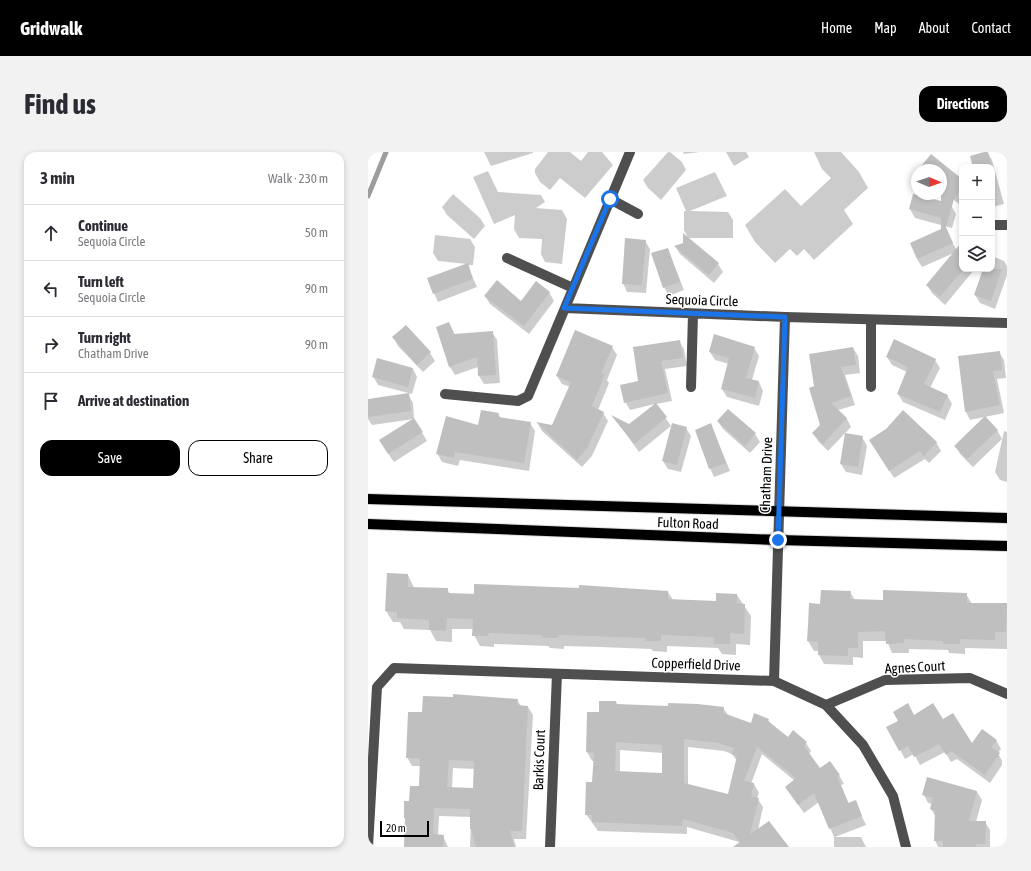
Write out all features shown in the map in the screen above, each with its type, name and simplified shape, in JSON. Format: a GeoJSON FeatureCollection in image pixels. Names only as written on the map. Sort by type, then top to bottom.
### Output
{"type":"FeatureCollection","features":[{"type":"Feature","properties":{"kind":"main road","name":"Fulton Road"},"geometry":{"type":"LineString","coordinates":[[368,498],[1007,518]]}},
{"type":"Feature","properties":{"kind":"main road","name":"Fulton Road"},"geometry":{"type":"LineString","coordinates":[[368,524],[778,540],[1007,546]]}},
{"type":"Feature","properties":{"kind":"street"},"geometry":{"type":"LineString","coordinates":[[445,394],[518,401],[528,396],[630,152]]}},
{"type":"Feature","properties":{"kind":"street"},"geometry":{"type":"LineString","coordinates":[[610,199],[638,214]]}},
{"type":"Feature","properties":{"kind":"street"},"geometry":{"type":"LineString","coordinates":[[995,225],[1007,225]]}},
{"type":"Feature","properties":{"kind":"street"},"geometry":{"type":"LineString","coordinates":[[507,258],[573,288]]}},
{"type":"Feature","properties":{"kind":"street","name":"Sequoia Circle"},"geometry":{"type":"LineString","coordinates":[[564,308],[693,314],[1007,323]]}},
{"type":"Feature","properties":{"kind":"street"},"geometry":{"type":"LineString","coordinates":[[691,387],[693,314]]}},
{"type":"Feature","properties":{"kind":"street","name":"Chatham Drive"},"geometry":{"type":"LineString","coordinates":[[774,681],[785,317]]}},
{"type":"Feature","properties":{"kind":"street"},"geometry":{"type":"LineString","coordinates":[[871,320],[871,387]]}},
{"type":"Feature","properties":{"kind":"street","name":"Copperfield Drive"},"geometry":{"type":"LineString","coordinates":[[368,847],[377,687],[394,668],[774,681],[826,705],[863,745],[893,796],[906,847]]}},
{"type":"Feature","properties":{"kind":"street","name":"Barkis Court"},"geometry":{"type":"LineString","coordinates":[[550,847],[557,674]]}},
{"type":"Feature","properties":{"kind":"street","name":"Agnes Court"},"geometry":{"type":"LineString","coordinates":[[826,705],[885,680],[970,678],[1007,694]]}},
{"type":"Feature","properties":{"kind":"building"},"geometry":{"type":"Polygon","coordinates":[[[988,152],[991,164],[972,164],[970,156],[988,152]]]}},
{"type":"Feature","properties":{"kind":"building"},"geometry":{"type":"Polygon","coordinates":[[[931,154],[943,164],[923,164],[931,154]]]}},
{"type":"Feature","properties":{"kind":"building"},"geometry":{"type":"Polygon","coordinates":[[[947,167],[959,177],[959,192],[954,199],[946,227],[953,243],[917,259],[910,243],[941,229],[941,218],[909,209],[911,200],[947,200],[947,167]]]}},
{"type":"Feature","properties":{"kind":"building"},"geometry":{"type":"Polygon","coordinates":[[[683,233],[719,263],[709,275],[674,246],[683,243],[683,233]]]}},
{"type":"Feature","properties":{"kind":"building"},"geometry":{"type":"Polygon","coordinates":[[[625,238],[646,240],[642,285],[622,284],[625,238]]]}},
{"type":"Feature","properties":{"kind":"building"},"geometry":{"type":"Polygon","coordinates":[[[959,246],[959,272],[961,272],[940,297],[926,285],[959,246]]]}},
{"type":"Feature","properties":{"kind":"building"},"geometry":{"type":"Polygon","coordinates":[[[668,248],[680,282],[663,288],[651,253],[668,248]]]}},
{"type":"Feature","properties":{"kind":"building"},"geometry":{"type":"Polygon","coordinates":[[[468,263],[473,279],[433,294],[427,278],[468,263]]]}},
{"type":"Feature","properties":{"kind":"building"},"geometry":{"type":"Polygon","coordinates":[[[995,269],[1002,269],[991,301],[974,295],[982,272],[995,272],[995,269]]]}},
{"type":"Feature","properties":{"kind":"building"},"geometry":{"type":"Polygon","coordinates":[[[497,280],[521,301],[536,281],[550,292],[524,326],[484,296],[497,280]]]}},
{"type":"Feature","properties":{"kind":"building"},"geometry":{"type":"Polygon","coordinates":[[[449,322],[454,334],[493,331],[496,375],[478,376],[477,357],[449,367],[436,327],[449,322]]]}},
{"type":"Feature","properties":{"kind":"building"},"geometry":{"type":"Polygon","coordinates":[[[406,325],[431,352],[417,365],[392,337],[406,325]]]}},
{"type":"Feature","properties":{"kind":"building"},"geometry":{"type":"Polygon","coordinates":[[[575,330],[613,346],[601,373],[605,374],[592,406],[604,412],[587,448],[577,460],[536,422],[552,425],[571,382],[556,376],[575,330]]]}},
{"type":"Feature","properties":{"kind":"building"},"geometry":{"type":"Polygon","coordinates":[[[714,334],[755,347],[746,378],[759,381],[755,398],[721,389],[729,358],[709,352],[714,334]]]}},
{"type":"Feature","properties":{"kind":"building"},"geometry":{"type":"Polygon","coordinates":[[[894,339],[936,359],[924,384],[948,395],[940,412],[897,394],[908,367],[886,357],[894,339]]]}},
{"type":"Feature","properties":{"kind":"building"},"geometry":{"type":"Polygon","coordinates":[[[680,340],[683,358],[661,361],[668,393],[624,403],[620,385],[638,381],[633,347],[680,340]]]}},
{"type":"Feature","properties":{"kind":"building"},"geometry":{"type":"Polygon","coordinates":[[[853,347],[856,365],[841,367],[851,396],[831,403],[847,418],[823,444],[812,433],[820,425],[809,388],[814,386],[809,354],[853,347]]]}},
{"type":"Feature","properties":{"kind":"building"},"geometry":{"type":"Polygon","coordinates":[[[1000,351],[1002,370],[993,371],[1000,405],[965,412],[958,356],[1000,351]]]}},
{"type":"Feature","properties":{"kind":"building"},"geometry":{"type":"Polygon","coordinates":[[[377,358],[413,368],[408,387],[372,377],[377,358]]]}},
{"type":"Feature","properties":{"kind":"building"},"geometry":{"type":"Polygon","coordinates":[[[409,393],[411,411],[368,417],[368,399],[409,393]]]}},
{"type":"Feature","properties":{"kind":"building"},"geometry":{"type":"Polygon","coordinates":[[[656,403],[667,417],[634,444],[611,415],[629,424],[656,403]]]}},
{"type":"Feature","properties":{"kind":"building"},"geometry":{"type":"Polygon","coordinates":[[[728,409],[756,433],[745,446],[717,421],[728,409]]]}},
{"type":"Feature","properties":{"kind":"building"},"geometry":{"type":"Polygon","coordinates":[[[481,410],[499,413],[498,417],[531,422],[524,463],[455,452],[454,458],[436,454],[446,416],[478,425],[481,410]]]}},
{"type":"Feature","properties":{"kind":"building"},"geometry":{"type":"Polygon","coordinates":[[[903,410],[937,442],[924,456],[920,451],[889,471],[869,440],[886,429],[903,410]]]}},
{"type":"Feature","properties":{"kind":"building"},"geometry":{"type":"Polygon","coordinates":[[[985,416],[998,430],[967,459],[954,446],[985,416]]]}},
{"type":"Feature","properties":{"kind":"building"},"geometry":{"type":"Polygon","coordinates":[[[414,418],[423,432],[388,454],[379,440],[414,418]]]}},
{"type":"Feature","properties":{"kind":"building"},"geometry":{"type":"Polygon","coordinates":[[[672,423],[687,427],[677,465],[662,461],[672,423]]]}},
{"type":"Feature","properties":{"kind":"building"},"geometry":{"type":"Polygon","coordinates":[[[711,423],[726,463],[709,469],[695,430],[711,423]]]}},
{"type":"Feature","properties":{"kind":"building"},"geometry":{"type":"Polygon","coordinates":[[[845,433],[863,436],[858,467],[840,464],[845,433]]]}},
{"type":"Feature","properties":{"kind":"building"},"geometry":{"type":"Polygon","coordinates":[[[387,573],[408,574],[408,587],[448,588],[448,593],[474,594],[474,584],[579,588],[579,585],[668,591],[668,599],[716,601],[716,593],[737,594],[737,603],[745,604],[744,634],[730,633],[730,644],[714,644],[714,637],[661,635],[661,641],[645,641],[645,638],[558,635],[558,638],[542,638],[542,635],[489,633],[488,636],[472,636],[473,619],[447,618],[446,631],[429,630],[429,620],[397,618],[397,612],[385,611],[387,573]]]}},
{"type":"Feature","properties":{"kind":"building"},"geometry":{"type":"Polygon","coordinates":[[[821,590],[851,591],[850,599],[883,600],[883,590],[967,593],[967,603],[1007,603],[1006,632],[995,632],[995,640],[960,639],[960,644],[943,644],[943,641],[904,639],[904,643],[886,644],[885,631],[858,632],[858,648],[848,648],[848,656],[818,655],[818,642],[807,641],[809,603],[820,604],[821,590]]]}},
{"type":"Feature","properties":{"kind":"building"},"geometry":{"type":"Polygon","coordinates":[[[453,694],[518,699],[517,705],[528,706],[522,831],[510,831],[514,847],[476,847],[470,829],[470,809],[434,808],[433,834],[444,835],[443,847],[404,847],[404,801],[409,801],[410,786],[419,786],[420,758],[406,758],[408,712],[422,712],[423,696],[453,697],[453,694]],[[449,760],[447,787],[473,788],[474,761],[449,760]]]}},
{"type":"Feature","properties":{"kind":"building"},"geometry":{"type":"Polygon","coordinates":[[[599,701],[616,701],[616,704],[668,706],[668,703],[724,707],[723,713],[751,723],[754,713],[769,719],[768,721],[788,737],[793,730],[807,742],[804,746],[820,768],[830,761],[840,775],[837,776],[848,803],[856,800],[862,816],[829,829],[814,793],[798,805],[785,787],[796,778],[757,747],[744,781],[754,783],[751,796],[759,798],[750,834],[769,821],[789,847],[733,847],[740,842],[733,833],[683,819],[682,826],[592,822],[592,815],[585,815],[586,782],[592,782],[594,753],[586,752],[587,712],[599,712],[599,701]],[[684,739],[684,783],[728,794],[737,756],[731,754],[734,748],[718,743],[684,739]],[[616,742],[615,771],[662,773],[662,745],[616,742]]]}},
{"type":"Feature","properties":{"kind":"building"},"geometry":{"type":"Polygon","coordinates":[[[908,703],[914,715],[933,703],[943,719],[953,713],[972,743],[982,729],[997,740],[991,747],[1000,753],[985,775],[951,751],[946,755],[939,744],[914,757],[908,746],[899,751],[886,727],[898,721],[893,712],[908,703]]]}},
{"type":"Feature","properties":{"kind":"building"},"geometry":{"type":"Polygon","coordinates":[[[927,777],[977,791],[969,821],[986,821],[985,844],[976,844],[976,847],[943,847],[943,841],[934,841],[935,811],[930,809],[933,798],[922,795],[927,777]]]}},
{"type":"Feature","properties":{"kind":"waterway"},"geometry":{"type":"LineString","coordinates":[[368,196],[386,152]]}},
{"type":"Feature","properties":{"kind":"route"},"geometry":{"type":"LineString","coordinates":[[610,199],[564,308],[785,317],[778,540]]}}]}
